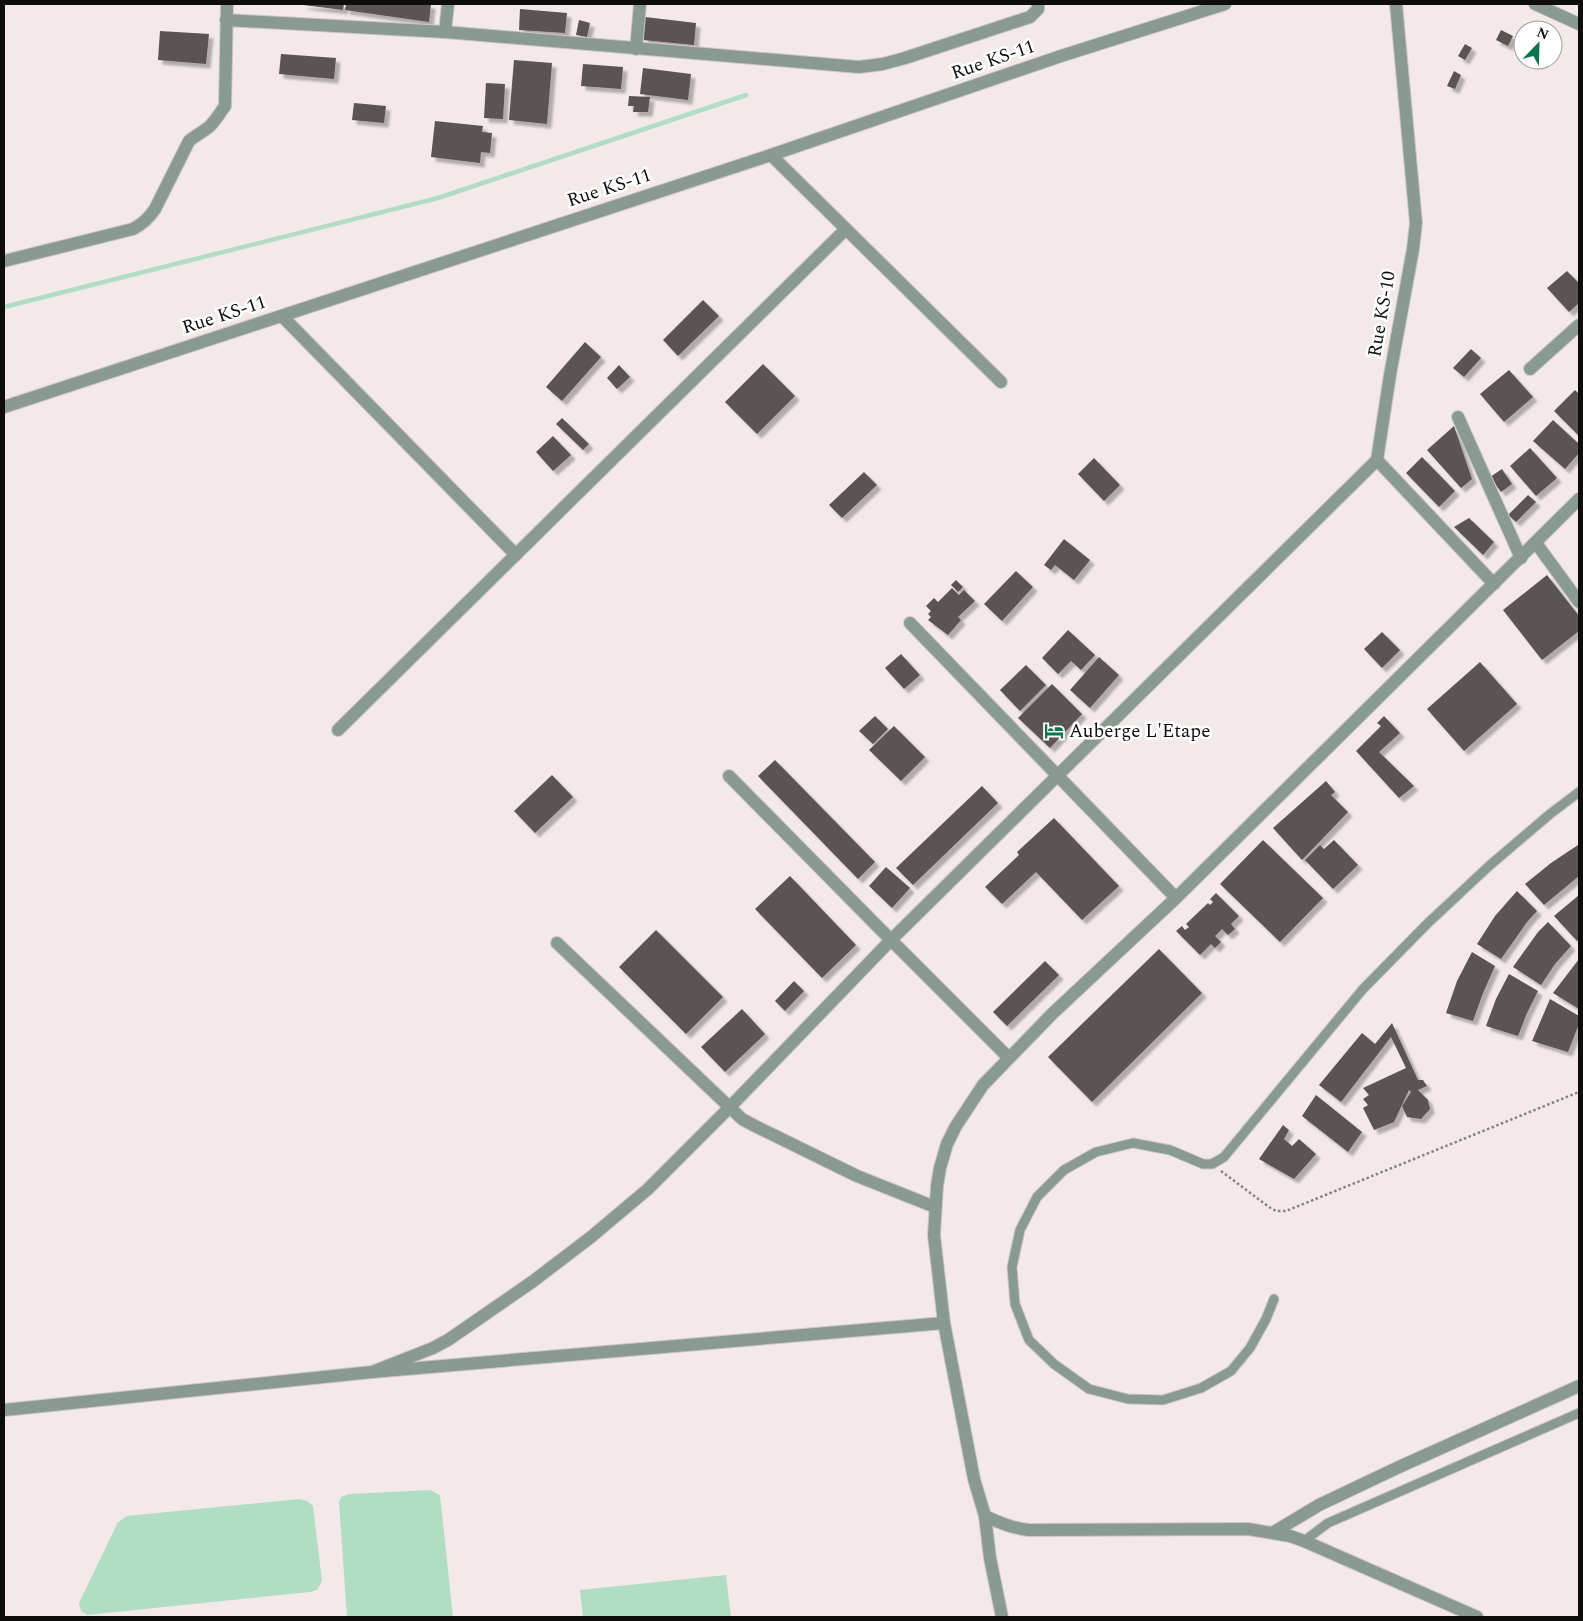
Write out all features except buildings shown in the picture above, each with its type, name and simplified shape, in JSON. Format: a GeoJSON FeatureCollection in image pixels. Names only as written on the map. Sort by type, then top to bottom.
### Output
{"type":"FeatureCollection","features":[{"type":"Feature","properties":{"kind":"street"},"geometry":{"type":"LineString","coordinates":[[4,261],[133,229],[142,225],[149,218],[189,141],[198,133],[208,128],[218,118],[225,106],[227,4]]}},
{"type":"Feature","properties":{"kind":"street"},"geometry":{"type":"LineString","coordinates":[[444,32],[448,4]]}},
{"type":"Feature","properties":{"kind":"street"},"geometry":{"type":"LineString","coordinates":[[636,49],[640,4]]}},
{"type":"Feature","properties":{"kind":"street"},"geometry":{"type":"LineString","coordinates":[[226,20],[444,32],[859,67],[883,64],[904,58],[1030,16],[1038,9],[1038,4]]}},
{"type":"Feature","properties":{"kind":"street","name":"Rue KS-11"},"geometry":{"type":"LineString","coordinates":[[4,407],[771,154],[1061,56],[1225,4]]}},
{"type":"Feature","properties":{"kind":"street","name":"Rue KS-10"},"geometry":{"type":"LineString","coordinates":[[1377,460],[1416,224],[1396,4]]}},
{"type":"Feature","properties":{"kind":"street"},"geometry":{"type":"LineString","coordinates":[[1535,4],[1579,24]]}},
{"type":"Feature","properties":{"kind":"street"},"geometry":{"type":"LineString","coordinates":[[771,154],[1001,382]]}},
{"type":"Feature","properties":{"kind":"street"},"geometry":{"type":"LineString","coordinates":[[338,730],[846,229]]}},
{"type":"Feature","properties":{"kind":"street"},"geometry":{"type":"LineString","coordinates":[[282,316],[516,555]]}},
{"type":"Feature","properties":{"kind":"street"},"geometry":{"type":"LineString","coordinates":[[1530,369],[1579,325]]}},
{"type":"Feature","properties":{"kind":"street"},"geometry":{"type":"LineString","coordinates":[[1458,417],[1520,558]]}},
{"type":"Feature","properties":{"kind":"street"},"geometry":{"type":"LineString","coordinates":[[372,1372],[440,1344],[532,1282],[591,1237],[648,1189],[891,940],[1377,460],[1494,584]]}},
{"type":"Feature","properties":{"kind":"street"},"geometry":{"type":"LineString","coordinates":[[1002,1617],[990,1558],[985,1516],[974,1479],[944,1323],[934,1235],[937,1186],[943,1154],[956,1126],[983,1086],[1052,1014],[1176,898],[1579,499]]}},
{"type":"Feature","properties":{"kind":"street"},"geometry":{"type":"LineString","coordinates":[[1536,543],[1579,602]]}},
{"type":"Feature","properties":{"kind":"street"},"geometry":{"type":"LineString","coordinates":[[910,624],[1176,898]]}},
{"type":"Feature","properties":{"kind":"street"},"geometry":{"type":"LineString","coordinates":[[729,776],[1009,1058]]}},
{"type":"Feature","properties":{"kind":"street"},"geometry":{"type":"LineString","coordinates":[[557,943],[729,1108],[742,1118],[857,1176],[935,1207]]}},
{"type":"Feature","properties":{"kind":"street"},"geometry":{"type":"LineString","coordinates":[[4,1410],[372,1372],[944,1323]]}},
{"type":"Feature","properties":{"kind":"street"},"geometry":{"type":"LineString","coordinates":[[1274,1532],[1318,1505],[1579,1386]]}},
{"type":"Feature","properties":{"kind":"street"},"geometry":{"type":"LineString","coordinates":[[985,1516],[1003,1525],[1028,1530],[1248,1529],[1274,1532],[1304,1541],[1477,1617]]}},
{"type":"Feature","properties":{"kind":"lane"},"geometry":{"type":"LineString","coordinates":[[1274,1299],[1266,1319],[1250,1348],[1231,1370],[1201,1388],[1163,1400],[1128,1399],[1089,1389],[1054,1364],[1029,1340],[1015,1304],[1012,1267],[1020,1230],[1037,1197],[1064,1170],[1096,1152],[1133,1143],[1170,1150],[1203,1164],[1212,1164],[1224,1157],[1363,989],[1422,929],[1489,866],[1579,792]]}},
{"type":"Feature","properties":{"kind":"lane"},"geometry":{"type":"LineString","coordinates":[[1304,1541],[1328,1523],[1579,1414]]}},
{"type":"Feature","properties":{"kind":"path"},"geometry":{"type":"LineString","coordinates":[[1212,1164],[1269,1207],[1276,1211],[1286,1211],[1579,1092]]}},
{"type":"Feature","properties":{"kind":"shaded area"},"geometry":{"type":"Polygon","coordinates":[[[430,1490],[440,1495],[453,1617],[347,1617],[339,1502],[341,1497],[349,1494],[430,1490]]]}},
{"type":"Feature","properties":{"kind":"shaded area"},"geometry":{"type":"Polygon","coordinates":[[[299,1499],[307,1501],[313,1506],[322,1581],[317,1590],[87,1615],[81,1611],[79,1603],[118,1522],[127,1516],[299,1499]]]}},
{"type":"Feature","properties":{"kind":"shaded area"},"geometry":{"type":"Polygon","coordinates":[[[726,1575],[731,1617],[583,1617],[580,1590],[726,1575]]]}},
{"type":"Feature","properties":{"kind":"waterway"},"geometry":{"type":"LineString","coordinates":[[4,307],[438,198],[746,95]]}},
{"type":"Feature","properties":{"kind":"place","name":"Auberge L'Etape"},"geometry":{"type":"Point","coordinates":[1054,731]}}]}
